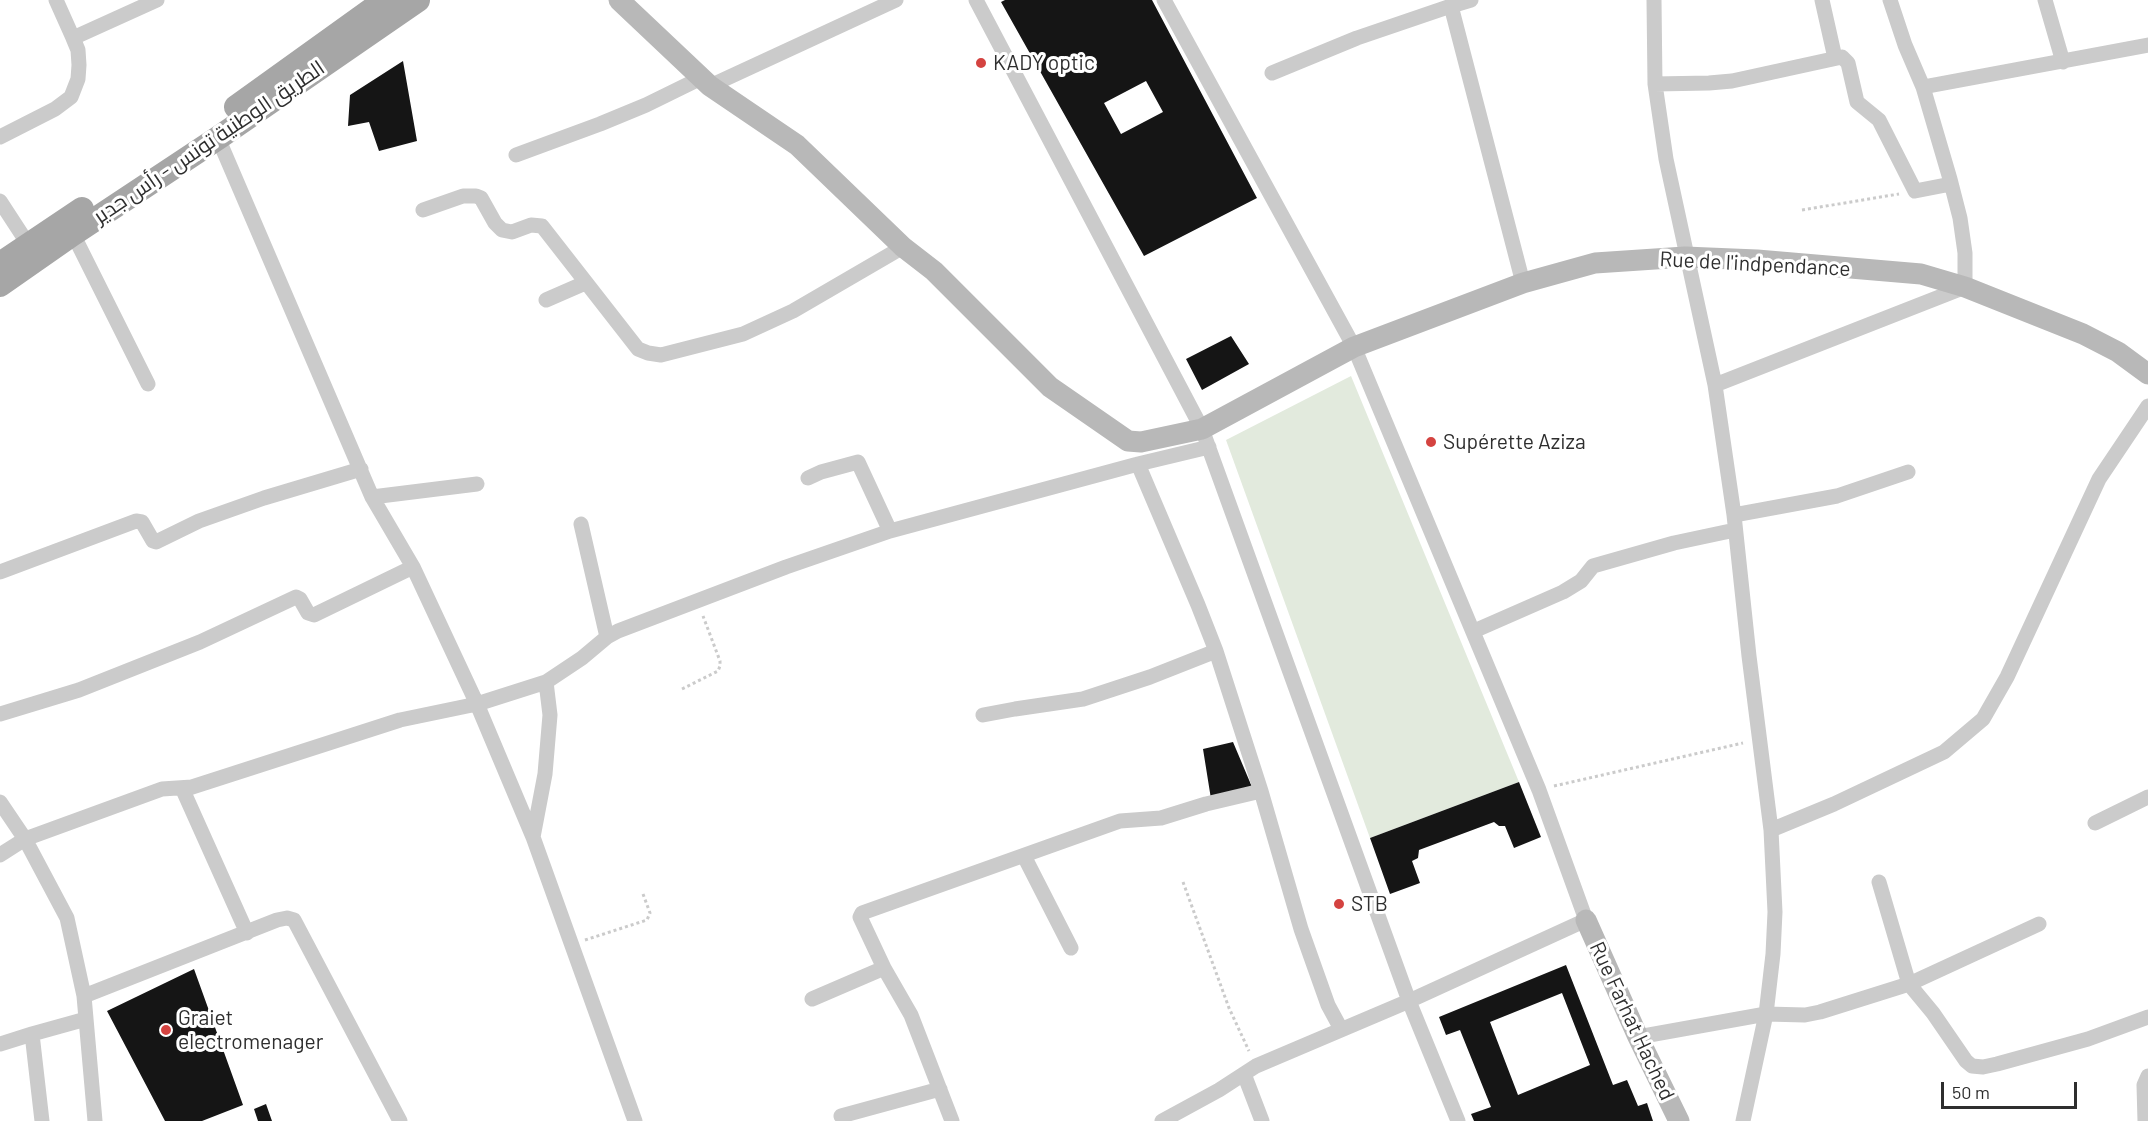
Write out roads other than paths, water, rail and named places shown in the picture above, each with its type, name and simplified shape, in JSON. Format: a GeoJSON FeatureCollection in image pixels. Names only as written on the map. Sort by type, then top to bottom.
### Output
{"type":"FeatureCollection","features":[{"type":"Feature","properties":{"kind":"main road","name":"الطريق الوطنية تونس - رأس جدير"},"geometry":{"type":"LineString","coordinates":[[0,264],[217,120],[385,0]]}},
{"type":"Feature","properties":{"kind":"main road","name":"الطريق الوطنية تونس - رأس جدير"},"geometry":{"type":"LineString","coordinates":[[0,285],[418,0]]}},
{"type":"Feature","properties":{"kind":"street"},"geometry":{"type":"LineString","coordinates":[[0,137],[55,109],[71,97],[78,79],[78,50],[56,0]]}},
{"type":"Feature","properties":{"kind":"street"},"geometry":{"type":"LineString","coordinates":[[73,38],[157,0]]}},
{"type":"Feature","properties":{"kind":"street","name":"Rue de l'indpendance"},"geometry":{"type":"LineString","coordinates":[[620,0],[706,82],[797,145],[903,247],[934,271],[1050,387],[1128,441],[1205,438],[1354,347],[1523,283],[1595,263],[1686,257],[1756,260],[1922,274],[1965,287],[2083,334],[2118,352],[2148,374]]}},
{"type":"Feature","properties":{"kind":"street"},"geometry":{"type":"LineString","coordinates":[[516,155],[706,82],[896,0]]}},
{"type":"Feature","properties":{"kind":"street"},"geometry":{"type":"LineString","coordinates":[[976,0],[1205,438],[1409,1001],[1458,1121]]}},
{"type":"Feature","properties":{"kind":"street"},"geometry":{"type":"LineString","coordinates":[[1162,1121],[1250,1070],[1409,1001],[1586,920],[1539,790],[1354,347],[1164,0]]}},
{"type":"Feature","properties":{"kind":"street"},"geometry":{"type":"LineString","coordinates":[[1272,73],[1357,38],[1471,0]]}},
{"type":"Feature","properties":{"kind":"street"},"geometry":{"type":"LineString","coordinates":[[1654,0],[1655,84],[1666,159],[1715,385],[1771,830],[1775,912],[1773,954],[1766,1014],[1743,1121]]}},
{"type":"Feature","properties":{"kind":"street"},"geometry":{"type":"LineString","coordinates":[[1822,0],[1835,58]]}},
{"type":"Feature","properties":{"kind":"street"},"geometry":{"type":"LineString","coordinates":[[1715,385],[1965,287],[1965,253],[1960,218],[1923,87],[1905,45],[1890,0]]}},
{"type":"Feature","properties":{"kind":"street"},"geometry":{"type":"LineString","coordinates":[[2045,0],[2063,62]]}},
{"type":"Feature","properties":{"kind":"street"},"geometry":{"type":"LineString","coordinates":[[1451,6],[1523,283]]}},
{"type":"Feature","properties":{"kind":"street"},"geometry":{"type":"LineString","coordinates":[[1923,87],[2148,45]]}},
{"type":"Feature","properties":{"kind":"street"},"geometry":{"type":"LineString","coordinates":[[1655,84],[1732,81],[1842,57],[1848,63],[1857,102],[1879,120],[1915,191],[1951,184]]}},
{"type":"Feature","properties":{"kind":"street"},"geometry":{"type":"LineString","coordinates":[[218,138],[372,497],[413,567],[477,704],[533,837],[635,1121]]}},
{"type":"Feature","properties":{"kind":"street"},"geometry":{"type":"LineString","coordinates":[[423,210],[464,196],[476,196],[481,198],[495,223],[502,230],[512,232],[537,225],[545,228],[638,349],[661,355],[743,334],[793,311],[903,247]]}},
{"type":"Feature","properties":{"kind":"street"},"geometry":{"type":"LineString","coordinates":[[0,201],[28,244]]}},
{"type":"Feature","properties":{"kind":"street"},"geometry":{"type":"LineString","coordinates":[[74,234],[148,384]]}},
{"type":"Feature","properties":{"kind":"street"},"geometry":{"type":"LineString","coordinates":[[546,300],[585,282]]}},
{"type":"Feature","properties":{"kind":"street"},"geometry":{"type":"LineString","coordinates":[[1771,830],[1834,804],[1944,752],[1983,719],[2007,677],[2098,479],[2148,406]]}},
{"type":"Feature","properties":{"kind":"street"},"geometry":{"type":"LineString","coordinates":[[0,855],[25,839],[162,789],[192,787],[400,720],[477,704],[546,682],[582,658],[607,637],[697,600],[890,531],[1138,464],[1205,438]]}},
{"type":"Feature","properties":{"kind":"street"},"geometry":{"type":"LineString","coordinates":[[808,478],[858,462],[890,531]]}},
{"type":"Feature","properties":{"kind":"street"},"geometry":{"type":"LineString","coordinates":[[1138,464],[1216,651],[1262,791],[1301,929],[1328,1005],[1341,1029]]}},
{"type":"Feature","properties":{"kind":"street"},"geometry":{"type":"LineString","coordinates":[[0,572],[136,521],[142,522],[153,541],[156,542],[199,521],[264,498],[361,469]]}},
{"type":"Feature","properties":{"kind":"street"},"geometry":{"type":"LineString","coordinates":[[1474,631],[1563,592],[1581,581],[1593,566],[1734,523],[1837,496],[1908,472]]}},
{"type":"Feature","properties":{"kind":"street"},"geometry":{"type":"LineString","coordinates":[[372,497],[477,484]]}},
{"type":"Feature","properties":{"kind":"street"},"geometry":{"type":"LineString","coordinates":[[581,524],[607,637]]}},
{"type":"Feature","properties":{"kind":"street"},"geometry":{"type":"LineString","coordinates":[[0,714],[79,690],[200,642],[296,597],[300,599],[308,613],[314,615],[413,567]]}},
{"type":"Feature","properties":{"kind":"street"},"geometry":{"type":"LineString","coordinates":[[983,715],[1083,699],[1150,677],[1216,651]]}},
{"type":"Feature","properties":{"kind":"street"},"geometry":{"type":"LineString","coordinates":[[533,837],[545,774],[550,715],[546,682]]}},
{"type":"Feature","properties":{"kind":"street"},"geometry":{"type":"LineString","coordinates":[[182,788],[247,933]]}},
{"type":"Feature","properties":{"kind":"street"},"geometry":{"type":"LineString","coordinates":[[952,1121],[911,1015],[884,968],[860,917],[861,914],[1120,821],[1161,818],[1206,804],[1262,791]]}},
{"type":"Feature","properties":{"kind":"street"},"geometry":{"type":"LineString","coordinates":[[2095,823],[2148,797]]}},
{"type":"Feature","properties":{"kind":"street"},"geometry":{"type":"LineString","coordinates":[[0,802],[25,839],[67,918],[84,996],[95,1121]]}},
{"type":"Feature","properties":{"kind":"street"},"geometry":{"type":"LineString","coordinates":[[1024,856],[1071,948]]}},
{"type":"Feature","properties":{"kind":"street"},"geometry":{"type":"LineString","coordinates":[[1879,882],[1909,984],[1933,1012],[1966,1061],[1976,1068],[2088,1039],[2148,1017]]}},
{"type":"Feature","properties":{"kind":"street"},"geometry":{"type":"LineString","coordinates":[[84,996],[277,920],[287,918],[294,920],[400,1121]]}},
{"type":"Feature","properties":{"kind":"street","name":"Rue Farhat Hached"},"geometry":{"type":"LineString","coordinates":[[1586,920],[1638,1037],[1679,1121]]}},
{"type":"Feature","properties":{"kind":"street"},"geometry":{"type":"LineString","coordinates":[[1638,1037],[1766,1014],[1805,1015],[1820,1012],[1909,984],[2039,924]]}},
{"type":"Feature","properties":{"kind":"street"},"geometry":{"type":"LineString","coordinates":[[812,999],[884,968]]}},
{"type":"Feature","properties":{"kind":"street"},"geometry":{"type":"LineString","coordinates":[[0,1044],[86,1019]]}},
{"type":"Feature","properties":{"kind":"street"},"geometry":{"type":"LineString","coordinates":[[32,1034],[42,1121]]}},
{"type":"Feature","properties":{"kind":"street"},"geometry":{"type":"LineString","coordinates":[[1250,1070],[1262,1121]]}},
{"type":"Feature","properties":{"kind":"street"},"geometry":{"type":"LineString","coordinates":[[2145,1121],[2144,1085],[2148,1076]]}},
{"type":"Feature","properties":{"kind":"street"},"geometry":{"type":"LineString","coordinates":[[841,1116],[940,1089]]}},
{"type":"Feature","properties":{"kind":"place","name":"KADY optic"},"geometry":{"type":"Point","coordinates":[981,63]}},
{"type":"Feature","properties":{"kind":"place","name":"Supérette Aziza"},"geometry":{"type":"Point","coordinates":[1431,442]}},
{"type":"Feature","properties":{"kind":"place","name":"STB"},"geometry":{"type":"Point","coordinates":[1339,904]}},
{"type":"Feature","properties":{"kind":"place","name":"Graiet electromenager"},"geometry":{"type":"Point","coordinates":[166,1030]}}]}
